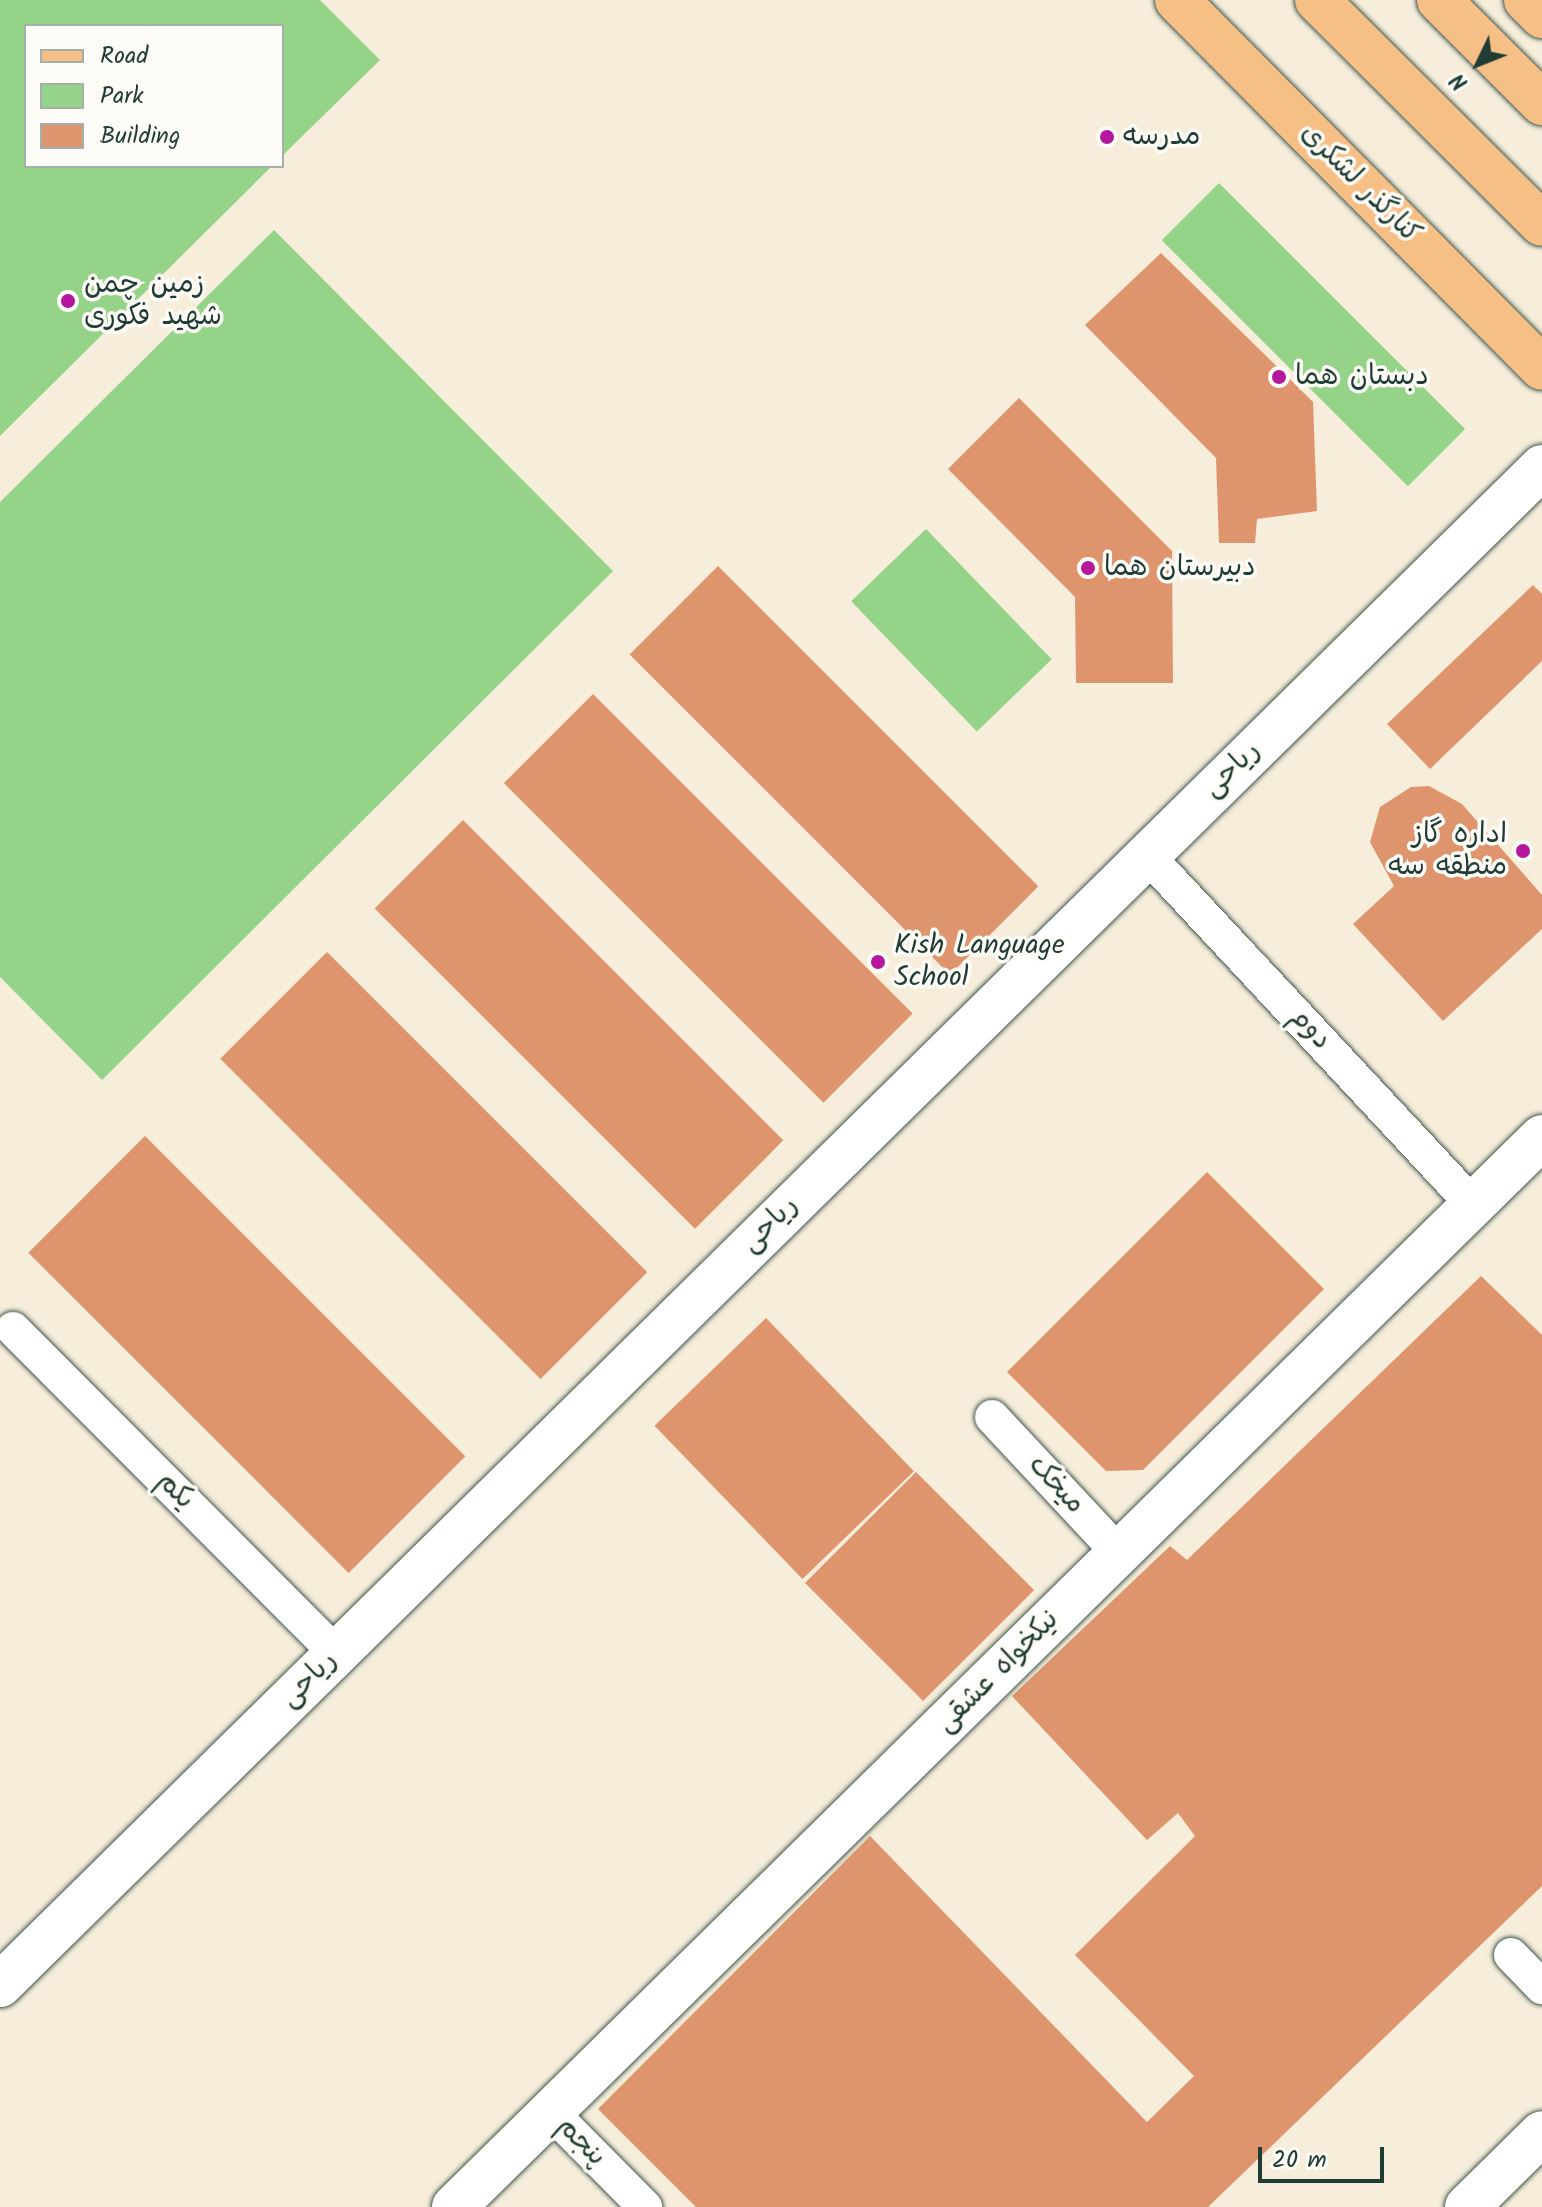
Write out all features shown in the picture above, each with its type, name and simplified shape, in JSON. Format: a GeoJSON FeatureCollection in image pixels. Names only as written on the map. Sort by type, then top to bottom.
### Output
{"type":"FeatureCollection","features":[{"type":"Feature","properties":{"kind":"main road","name":"کنارگذر لشکری"},"geometry":{"type":"LineString","coordinates":[[1177,0],[1542,368]]}},
{"type":"Feature","properties":{"kind":"main road"},"geometry":{"type":"LineString","coordinates":[[1317,0],[1542,224]]}},
{"type":"Feature","properties":{"kind":"main road"},"geometry":{"type":"LineString","coordinates":[[1439,0],[1542,103]]}},
{"type":"Feature","properties":{"kind":"main road"},"geometry":{"type":"LineString","coordinates":[[1526,0],[1542,16]]}},
{"type":"Feature","properties":{"kind":"street","name":"ریاحی"},"geometry":{"type":"LineString","coordinates":[[0,1985],[1542,467]]}},
{"type":"Feature","properties":{"kind":"street","name":"دوم"},"geometry":{"type":"LineString","coordinates":[[1146,854],[1473,1205]]}},
{"type":"Feature","properties":{"kind":"street","name":"نیکخواه عشقی"},"geometry":{"type":"LineString","coordinates":[[454,2207],[1542,1137]]}},
{"type":"Feature","properties":{"kind":"street","name":"یکم"},"geometry":{"type":"LineString","coordinates":[[13,1329],[336,1653]]}},
{"type":"Feature","properties":{"kind":"street","name":"میخک"},"geometry":{"type":"LineString","coordinates":[[992,1417],[1119,1553]]}},
{"type":"Feature","properties":{"kind":"street"},"geometry":{"type":"LineString","coordinates":[[1511,1955],[1542,1987]]}},
{"type":"Feature","properties":{"kind":"street","name":"پنجم"},"geometry":{"type":"LineString","coordinates":[[551,2112],[645,2207]]}},
{"type":"Feature","properties":{"kind":"street"},"geometry":{"type":"LineString","coordinates":[[1467,2207],[1542,2133]]}},
{"type":"Feature","properties":{"kind":"green space","name":"زمین چمن شهید فکوری"},"geometry":{"type":"Polygon","coordinates":[[[0,0],[320,0],[380,60],[284,154],[284,24],[24,24],[24,168],[270,168],[0,436],[0,0]]]}},
{"type":"Feature","properties":{"kind":"green space"},"geometry":{"type":"Polygon","coordinates":[[[1219,183],[1465,429],[1408,486],[1162,240],[1219,183]]]}},
{"type":"Feature","properties":{"kind":"green space"},"geometry":{"type":"Polygon","coordinates":[[[274,230],[613,571],[102,1080],[0,977],[0,502],[274,230]]]}},
{"type":"Feature","properties":{"kind":"green space"},"geometry":{"type":"Polygon","coordinates":[[[926,529],[1052,659],[977,731],[851,601],[926,529]]]}},
{"type":"Feature","properties":{"kind":"building"},"geometry":{"type":"Polygon","coordinates":[[[1161,253],[1313,402],[1317,511],[1257,519],[1255,543],[1219,543],[1216,458],[1085,325],[1161,253]]]}},
{"type":"Feature","properties":{"kind":"building"},"geometry":{"type":"Polygon","coordinates":[[[1019,398],[1172,551],[1173,683],[1076,683],[1075,597],[948,469],[1019,398]]]}},
{"type":"Feature","properties":{"kind":"building"},"geometry":{"type":"Polygon","coordinates":[[[718,566],[1038,886],[950,975],[630,654],[718,566]]]}},
{"type":"Feature","properties":{"kind":"building"},"geometry":{"type":"Polygon","coordinates":[[[1533,585],[1542,594],[1542,661],[1430,769],[1387,724],[1533,585]]]}},
{"type":"Feature","properties":{"kind":"building"},"geometry":{"type":"Polygon","coordinates":[[[593,694],[913,1014],[824,1103],[504,783],[593,694]]]}},
{"type":"Feature","properties":{"kind":"building"},"geometry":{"type":"Polygon","coordinates":[[[1429,786],[1462,804],[1542,895],[1542,929],[1443,1021],[1353,924],[1394,886],[1370,842],[1380,807],[1411,787],[1429,786]]]}},
{"type":"Feature","properties":{"kind":"building"},"geometry":{"type":"Polygon","coordinates":[[[463,820],[783,1140],[695,1229],[375,908],[463,820]]]}},
{"type":"Feature","properties":{"kind":"building"},"geometry":{"type":"Polygon","coordinates":[[[327,952],[647,1272],[541,1379],[220,1059],[327,952]]]}},
{"type":"Feature","properties":{"kind":"building"},"geometry":{"type":"Polygon","coordinates":[[[145,1136],[465,1456],[349,1573],[28,1253],[145,1136]]]}},
{"type":"Feature","properties":{"kind":"building"},"geometry":{"type":"Polygon","coordinates":[[[1207,1172],[1324,1289],[1143,1470],[1106,1471],[1007,1372],[1207,1172]]]}},
{"type":"Feature","properties":{"kind":"building"},"geometry":{"type":"Polygon","coordinates":[[[1481,1276],[1542,1335],[1542,1886],[1208,2207],[696,2207],[598,2109],[870,1836],[1147,2122],[1194,2076],[1075,1955],[1195,1836],[1178,1813],[1147,1840],[1012,1696],[1170,1546],[1187,1560],[1481,1276]]]}},
{"type":"Feature","properties":{"kind":"building"},"geometry":{"type":"Polygon","coordinates":[[[766,1318],[914,1471],[802,1579],[655,1426],[766,1318]]]}},
{"type":"Feature","properties":{"kind":"building"},"geometry":{"type":"Polygon","coordinates":[[[916,1472],[1034,1590],[923,1701],[805,1583],[916,1472]]]}},
{"type":"Feature","properties":{"kind":"place","name":"مدرسه"},"geometry":{"type":"Point","coordinates":[1107,137]}},
{"type":"Feature","properties":{"kind":"place","name":"زمین چمن شهید فکوری"},"geometry":{"type":"Point","coordinates":[68,301]}},
{"type":"Feature","properties":{"kind":"place","name":"دبستان هما"},"geometry":{"type":"Point","coordinates":[1279,377]}},
{"type":"Feature","properties":{"kind":"place","name":"دبیرستان هما"},"geometry":{"type":"Point","coordinates":[1088,568]}},
{"type":"Feature","properties":{"kind":"place","name":"اداره گاز منطقه سه"},"geometry":{"type":"Point","coordinates":[1523,851]}},
{"type":"Feature","properties":{"kind":"place","name":"Kish Language School"},"geometry":{"type":"Point","coordinates":[878,962]}}]}
